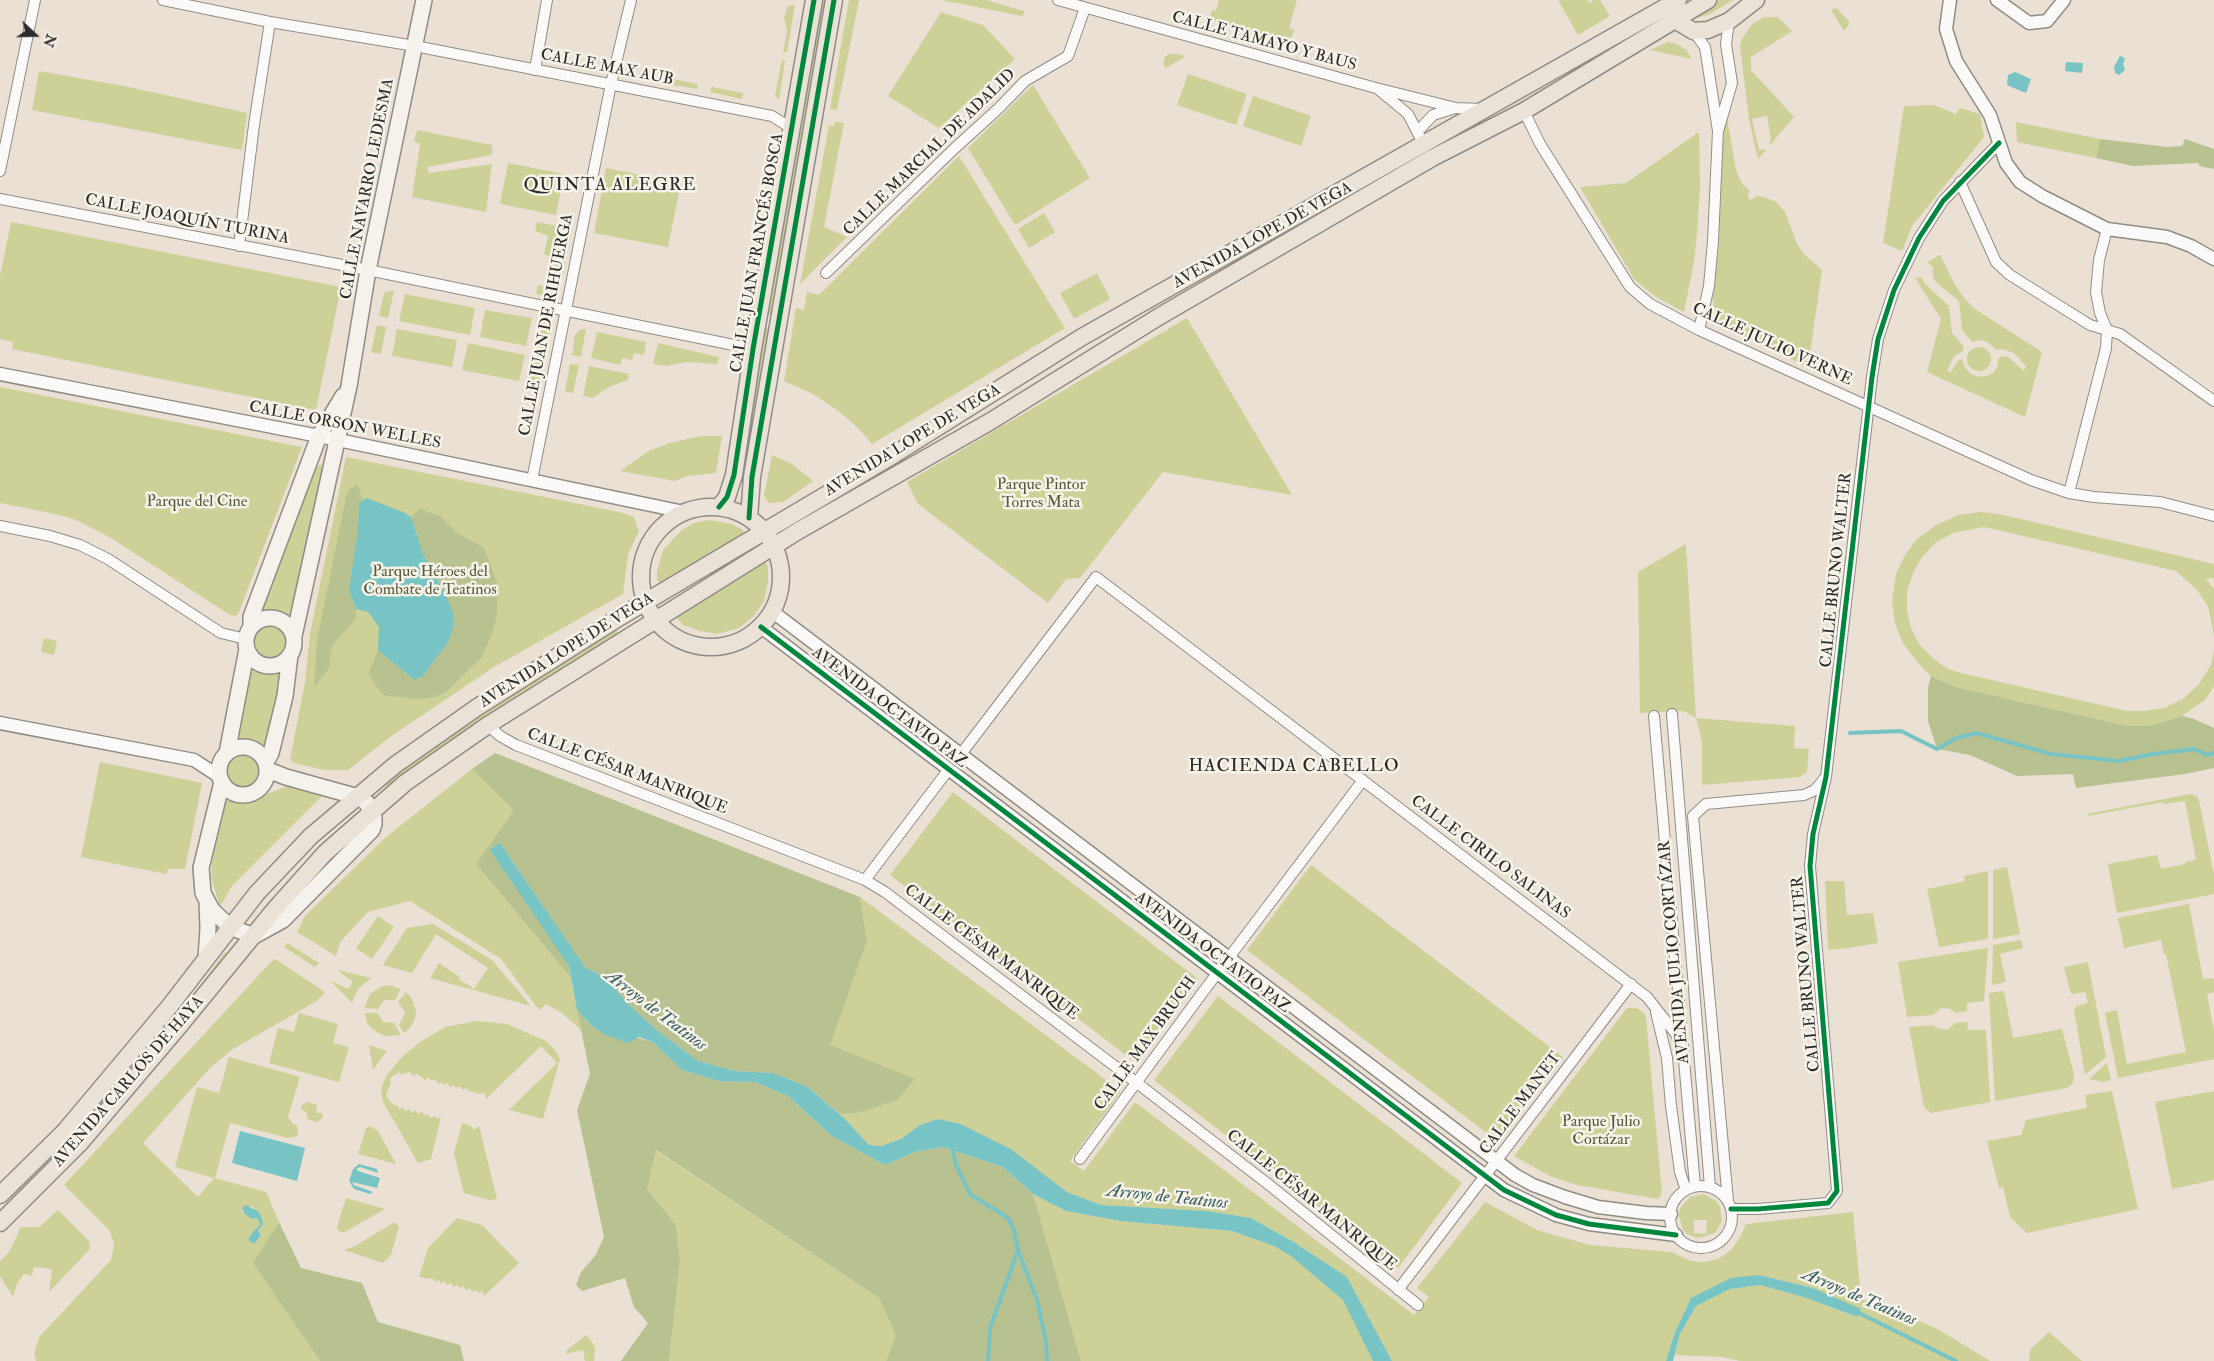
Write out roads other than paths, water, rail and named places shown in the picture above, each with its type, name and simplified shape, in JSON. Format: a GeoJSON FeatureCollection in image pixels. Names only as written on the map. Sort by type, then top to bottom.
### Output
{"type":"FeatureCollection","features":[{"type":"Feature","properties":{"kind":"main road","name":"CALLE NAVARRO LEDESMA"},"geometry":{"type":"LineString","coordinates":[[294,636],[348,386],[368,270],[424,0]]}},
{"type":"Feature","properties":{"kind":"main road","name":"CALLE JUAN FRANCÉS BOSCA"},"geometry":{"type":"LineString","coordinates":[[719,507],[727,497],[732,485],[753,349],[814,0]]}},
{"type":"Feature","properties":{"kind":"main road","name":"CALLE JUAN FRANCÉS BOSCA"},"geometry":{"type":"LineString","coordinates":[[749,518],[750,488],[834,0]]}},
{"type":"Feature","properties":{"kind":"main road","name":"AVENIDA LOPE DE VEGA"},"geometry":{"type":"LineString","coordinates":[[206,958],[257,893],[311,836],[395,765],[476,708],[645,602],[895,454],[1082,337],[1425,145],[1485,109],[1672,7],[1708,0]]}},
{"type":"Feature","properties":{"kind":"main road"},"geometry":{"type":"LineString","coordinates":[[1672,7],[1693,31],[1708,30],[1729,21],[1756,0]]}},
{"type":"Feature","properties":{"kind":"main road","name":"AVENIDA LOPE DE VEGA"},"geometry":{"type":"LineString","coordinates":[[254,936],[326,853],[371,811],[405,783],[488,725],[774,547],[991,421],[1160,316],[1425,145],[1524,111],[1672,7]]}},
{"type":"Feature","properties":{"kind":"main road","name":"CALLE NAVARRO LEDESMA"},"geometry":{"type":"LineString","coordinates":[[227,754],[251,617],[318,436],[348,386]]}},
{"type":"Feature","properties":{"kind":"main road"},"geometry":{"type":"LineString","coordinates":[[700,507],[719,507],[749,518],[764,531],[774,547],[779,562],[781,578],[779,594],[773,612],[761,627],[735,643],[720,647],[691,645],[665,631],[655,620],[645,602],[640,576],[646,550],[660,528],[684,512],[700,507]]}},
{"type":"Feature","properties":{"kind":"main road"},"geometry":{"type":"LineString","coordinates":[[221,780],[228,790],[236,794],[245,795],[254,793],[262,787],[266,779],[267,766],[285,696],[294,636],[284,622],[275,618],[266,618],[258,621],[248,639],[250,656],[263,665],[278,665],[290,656]]}},
{"type":"Feature","properties":{"kind":"main road"},"geometry":{"type":"LineString","coordinates":[[254,936],[230,927],[212,910],[204,893],[200,868],[221,780],[220,766],[227,754],[235,748],[253,749],[261,754],[267,766],[286,777],[358,797],[367,803],[371,811]]}},
{"type":"Feature","properties":{"kind":"main road"},"geometry":{"type":"LineString","coordinates":[[206,958],[207,899]]}},
{"type":"Feature","properties":{"kind":"main road","name":"AVENIDA CARLOS DE HAYA"},"geometry":{"type":"LineString","coordinates":[[0,1223],[80,1143],[254,936]]}},
{"type":"Feature","properties":{"kind":"main road","name":"AVENIDA CARLOS DE HAYA"},"geometry":{"type":"LineString","coordinates":[[0,1195],[65,1131],[169,1007],[206,958]]}},
{"type":"Feature","properties":{"kind":"street"},"geometry":{"type":"LineString","coordinates":[[0,171],[35,0]]}},
{"type":"Feature","properties":{"kind":"street","name":"CALLE MAX AUB"},"geometry":{"type":"LineString","coordinates":[[163,0],[270,22],[415,46],[772,116],[792,128]]}},
{"type":"Feature","properties":{"kind":"street"},"geometry":{"type":"LineString","coordinates":[[535,70],[547,0]]}},
{"type":"Feature","properties":{"kind":"street","name":"CALLE JUAN DE RIHUERGA"},"geometry":{"type":"LineString","coordinates":[[532,480],[611,84],[632,0]]}},
{"type":"Feature","properties":{"kind":"street","name":"CALLE TAMAYO Y BAUS"},"geometry":{"type":"LineString","coordinates":[[1058,0],[1376,88],[1456,108],[1485,109]]}},
{"type":"Feature","properties":{"kind":"street"},"geometry":{"type":"LineString","coordinates":[[1950,0],[1946,29],[1956,61],[1990,114],[2006,163],[2020,182],[2042,196],[2107,229],[2167,237],[2191,246],[2214,259]]}},
{"type":"Feature","properties":{"kind":"street"},"geometry":{"type":"LineString","coordinates":[[1998,0],[2029,23],[2047,21],[2064,0]]}},
{"type":"Feature","properties":{"kind":"street","name":"CALLE MARCIAL DE ADALID"},"geometry":{"type":"LineString","coordinates":[[826,273],[1025,82],[1068,56],[1085,8]]}},
{"type":"Feature","properties":{"kind":"street"},"geometry":{"type":"LineString","coordinates":[[1718,131],[1732,83],[1726,44],[1729,21]]}},
{"type":"Feature","properties":{"kind":"street"},"geometry":{"type":"LineString","coordinates":[[239,246],[254,125],[270,22]]}},
{"type":"Feature","properties":{"kind":"street"},"geometry":{"type":"LineString","coordinates":[[1693,31],[1705,47],[1718,131],[1709,286],[1700,330]]}},
{"type":"Feature","properties":{"kind":"street","name":"CALLE TAMAYO Y BAUS"},"geometry":{"type":"LineString","coordinates":[[1376,88],[1408,114],[1425,145]]}},
{"type":"Feature","properties":{"kind":"street"},"geometry":{"type":"LineString","coordinates":[[1425,145],[1433,115],[1456,108]]}},
{"type":"Feature","properties":{"kind":"street","name":"CALLE JULIO VERNE"},"geometry":{"type":"LineString","coordinates":[[1524,111],[1540,144],[1630,287],[1650,304],[1700,330],[2031,480],[2068,493],[2160,502],[2214,516]]}},
{"type":"Feature","properties":{"kind":"street","name":"CALLE BRUNO WALTER"},"geometry":{"type":"LineString","coordinates":[[1730,1205],[1758,1209],[1828,1202],[1837,1191],[1810,866],[1816,816],[1826,777],[1868,406],[1878,339],[1894,290],[1919,238],[1943,201],[1999,143]]}},
{"type":"Feature","properties":{"kind":"street"},"geometry":{"type":"LineString","coordinates":[[1960,182],[1996,262],[2010,275],[2090,325],[2120,334],[2214,401]]}},
{"type":"Feature","properties":{"kind":"street","name":"CALLE JOAQUÍN TURINA"},"geometry":{"type":"LineString","coordinates":[[0,199],[368,270],[753,349]]}},
{"type":"Feature","properties":{"kind":"street"},"geometry":{"type":"LineString","coordinates":[[2068,493],[2106,348],[2107,330],[2100,313],[2096,292],[2099,260],[2107,229]]}},
{"type":"Feature","properties":{"kind":"street","name":"CALLE ORSON WELLES"},"geometry":{"type":"LineString","coordinates":[[0,374],[318,436],[684,512]]}},
{"type":"Feature","properties":{"kind":"street"},"geometry":{"type":"LineString","coordinates":[[0,526],[50,536],[80,545],[108,558],[221,633],[248,639]]}},
{"type":"Feature","properties":{"kind":"street","name":"CALLE CIRILO SALINAS"},"geometry":{"type":"LineString","coordinates":[[961,754],[1096,577],[1631,984],[1654,1004],[1676,1034],[1682,1050]]}},
{"type":"Feature","properties":{"kind":"street","name":"AVENIDA OCTAVIO PAZ"},"geometry":{"type":"LineString","coordinates":[[773,612],[1497,1162],[1533,1185],[1598,1207],[1670,1214]]}},
{"type":"Feature","properties":{"kind":"street","name":"AVENIDA OCTAVIO PAZ"},"geometry":{"type":"LineString","coordinates":[[761,627],[1504,1190],[1556,1215],[1589,1224],[1676,1235]]}},
{"type":"Feature","properties":{"kind":"street","name":"AVENIDA JULIO CORTÁZAR"},"geometry":{"type":"LineString","coordinates":[[1672,714],[1710,1187]]}},
{"type":"Feature","properties":{"kind":"street","name":"AVENIDA JULIO CORTÁZAR"},"geometry":{"type":"LineString","coordinates":[[1654,716],[1682,1050],[1691,1188]]}},
{"type":"Feature","properties":{"kind":"street"},"geometry":{"type":"LineString","coordinates":[[0,723],[194,760],[221,780]]}},
{"type":"Feature","properties":{"kind":"street","name":"CALLE CÉSAR MANRIQUE"},"geometry":{"type":"LineString","coordinates":[[488,725],[500,736],[516,745],[865,880],[885,892],[1268,1184],[1418,1305]]}},
{"type":"Feature","properties":{"kind":"street"},"geometry":{"type":"LineString","coordinates":[[865,880],[949,769]]}},
{"type":"Feature","properties":{"kind":"street"},"geometry":{"type":"LineString","coordinates":[[1816,816],[1812,803],[1804,795],[1815,790],[1826,777]]}},
{"type":"Feature","properties":{"kind":"street","name":"CALLE MAX BRUCH"},"geometry":{"type":"LineString","coordinates":[[1080,1159],[1217,972],[1363,780]]}},
{"type":"Feature","properties":{"kind":"street","name":"AVENIDA JULIO CORTÁZAR"},"geometry":{"type":"LineString","coordinates":[[1730,1205],[1693,816],[1706,804],[1804,795]]}},
{"type":"Feature","properties":{"kind":"street","name":"CALLE MANET"},"geometry":{"type":"LineString","coordinates":[[1398,1290],[1631,984]]}},
{"type":"Feature","properties":{"kind":"street","name":"AVENIDA JULIO CORTÁZAR"},"geometry":{"type":"LineString","coordinates":[[1654,1004],[1662,1030],[1667,1058],[1680,1172],[1691,1188]]}},
{"type":"Feature","properties":{"kind":"street"},"geometry":{"type":"LineString","coordinates":[[1710,1187],[1717,1190],[1730,1205],[1730,1227],[1726,1235],[1712,1246],[1695,1247],[1686,1244],[1676,1235],[1671,1221],[1670,1214],[1673,1204],[1691,1188],[1710,1187]]}},
{"type":"Feature","properties":{"kind":"water"},"geometry":{"type":"Polygon","coordinates":[[[2120,56],[2125,58],[2123,64],[2125,70],[2119,75],[2115,73],[2114,67],[2120,56]]]}},
{"type":"Feature","properties":{"kind":"water"},"geometry":{"type":"Polygon","coordinates":[[[2066,62],[2083,63],[2082,73],[2065,71],[2066,62]]]}},
{"type":"Feature","properties":{"kind":"water"},"geometry":{"type":"Polygon","coordinates":[[[2015,72],[2031,79],[2026,93],[2007,84],[2008,75],[2015,72]]]}},
{"type":"Feature","properties":{"kind":"water"},"geometry":{"type":"Polygon","coordinates":[[[367,498],[411,517],[424,556],[447,597],[453,613],[453,629],[448,642],[423,676],[414,680],[378,650],[379,627],[368,612],[356,609],[349,590],[358,529],[359,503],[367,498]]]}},
{"type":"Feature","properties":{"kind":"water"},"geometry":{"type":"Polygon","coordinates":[[[500,843],[585,967],[607,979],[627,1003],[659,1032],[698,1061],[735,1071],[773,1073],[808,1087],[844,1118],[869,1145],[881,1146],[901,1139],[920,1125],[938,1119],[961,1124],[1011,1149],[1067,1192],[1101,1205],[1207,1211],[1251,1218],[1292,1241],[1347,1277],[1392,1361],[1373,1361],[1343,1300],[1291,1256],[1274,1246],[1232,1231],[1120,1221],[1066,1211],[1033,1194],[1003,1167],[943,1147],[915,1152],[885,1165],[832,1136],[788,1096],[755,1082],[719,1081],[682,1070],[653,1042],[639,1037],[628,1043],[606,1035],[592,1026],[577,1010],[569,966],[490,850],[500,843]]]}},
{"type":"Feature","properties":{"kind":"water"},"geometry":{"type":"Polygon","coordinates":[[[240,1131],[305,1148],[297,1181],[232,1163],[240,1131]]]}},
{"type":"Feature","properties":{"kind":"water"},"geometry":{"type":"Polygon","coordinates":[[[359,1164],[377,1169],[378,1173],[360,1167],[356,1169],[380,1178],[377,1188],[352,1182],[354,1185],[373,1192],[370,1194],[354,1189],[349,1181],[353,1169],[359,1164]]]}},
{"type":"Feature","properties":{"kind":"water"},"geometry":{"type":"Polygon","coordinates":[[[246,1205],[259,1212],[263,1223],[258,1231],[261,1235],[254,1244],[248,1240],[260,1225],[257,1218],[252,1219],[244,1213],[242,1208],[246,1205]]]}},
{"type":"Feature","properties":{"kind":"water"},"geometry":{"type":"Polygon","coordinates":[[[1759,1275],[1813,1288],[1861,1309],[1857,1317],[1807,1298],[1760,1285],[1730,1289],[1696,1306],[1680,1334],[1673,1361],[1666,1361],[1675,1332],[1691,1298],[1731,1278],[1759,1275]]]}},
{"type":"Feature","properties":{"kind":"waterway"},"geometry":{"type":"LineString","coordinates":[[1850,733],[1901,731],[1937,749],[1956,738],[1977,733],[2051,754],[2119,761],[2153,754],[2194,749],[2208,755],[2214,752]]}},
{"type":"Feature","properties":{"kind":"waterway"},"geometry":{"type":"LineString","coordinates":[[952,1147],[956,1165],[970,1194],[1008,1218],[1014,1230],[1018,1250],[1037,1300],[1046,1341],[1047,1361]]}},
{"type":"Feature","properties":{"kind":"waterway"},"geometry":{"type":"LineString","coordinates":[[988,1361],[990,1328],[1018,1250]]}},
{"type":"Feature","properties":{"kind":"waterway","name":"Arroyo de Teatinos"},"geometry":{"type":"LineString","coordinates":[[1855,1311],[1956,1361]]}},
{"type":"Feature","properties":{"kind":"district","name":"QUINTA ALEGRE"},"geometry":{"type":"Point","coordinates":[610,186]}},
{"type":"Feature","properties":{"kind":"district","name":"HACIENDA CABELLO"},"geometry":{"type":"Point","coordinates":[1294,767]}},
{"type":"Feature","properties":{"kind":"park label","name":"Parque Pintor Torres Mata"},"geometry":{"type":"Point","coordinates":[1041,495]}},
{"type":"Feature","properties":{"kind":"park label","name":"Parque del Cine"},"geometry":{"type":"Point","coordinates":[197,503]}},
{"type":"Feature","properties":{"kind":"park label","name":"Parque Héroes del Combate de Teatinos"},"geometry":{"type":"Point","coordinates":[430,582]}},
{"type":"Feature","properties":{"kind":"park label","name":"Parque Julio Cortázar"},"geometry":{"type":"Point","coordinates":[1601,1132]}}]}
